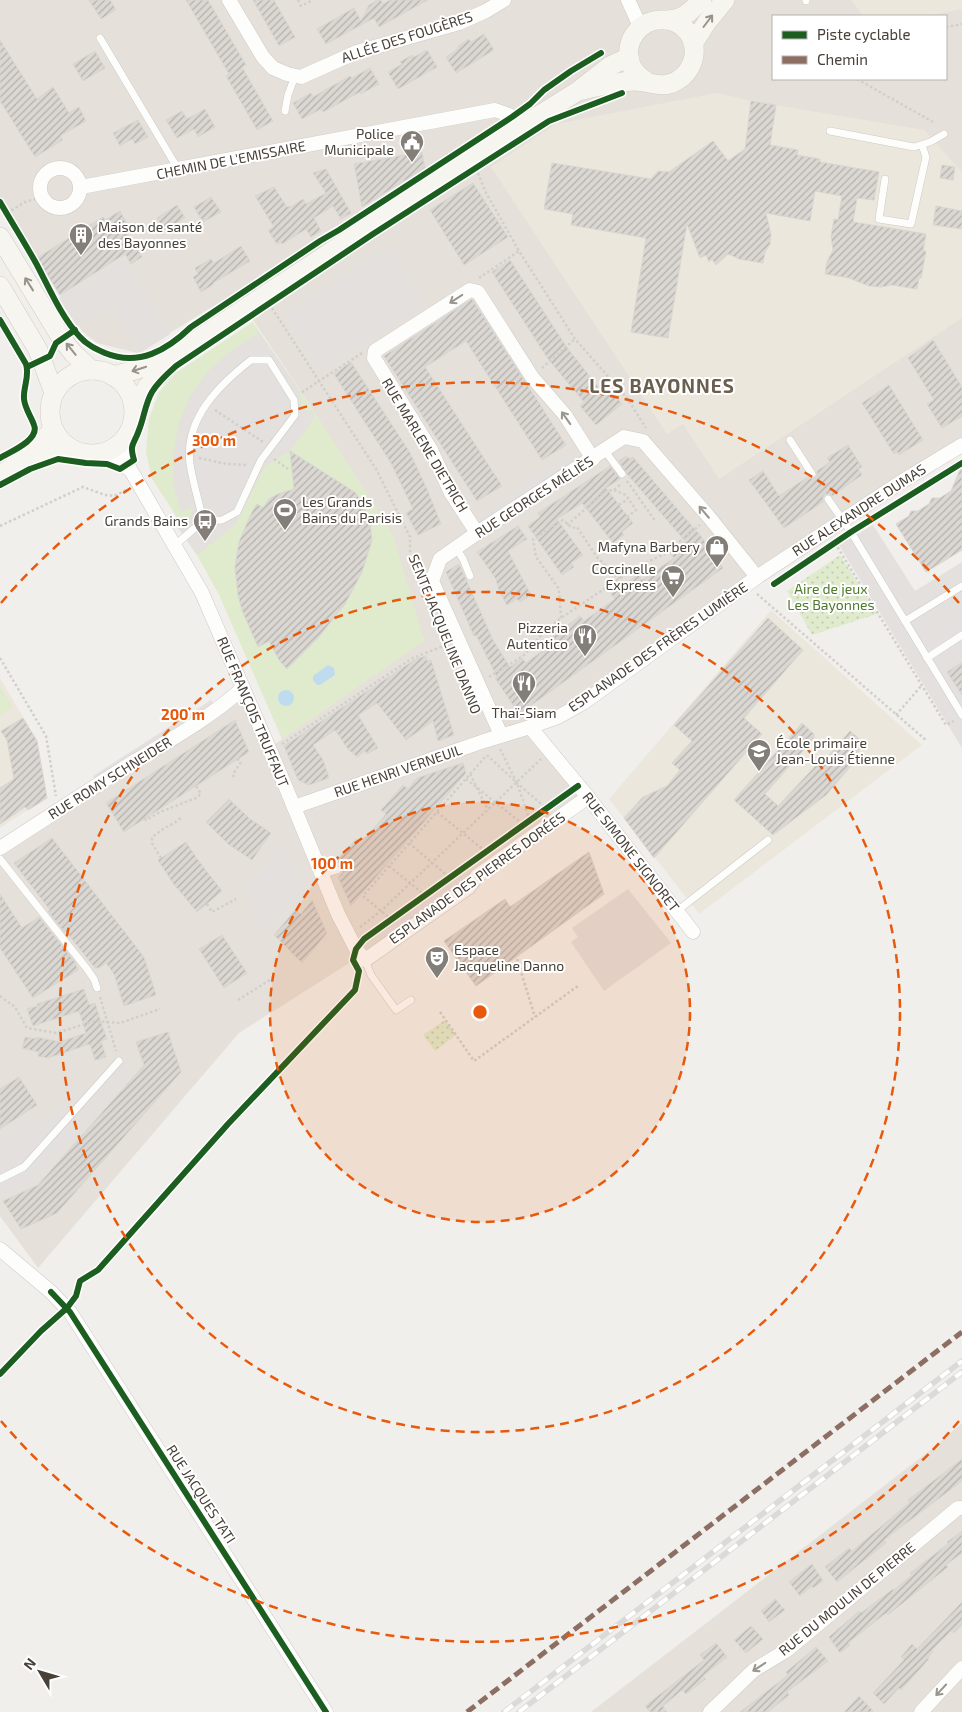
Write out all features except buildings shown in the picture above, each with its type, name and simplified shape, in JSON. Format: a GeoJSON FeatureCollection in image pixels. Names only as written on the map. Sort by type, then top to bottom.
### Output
{"type":"FeatureCollection","features":[{"type":"Feature","properties":{"kind":"main road"},"geometry":{"type":"LineString","coordinates":[[669,20],[686,15],[702,0]]}},
{"type":"Feature","properties":{"kind":"main road"},"geometry":{"type":"LineString","coordinates":[[693,44],[707,22],[725,0]]}},
{"type":"Feature","properties":{"kind":"main road"},"geometry":{"type":"LineString","coordinates":[[578,91],[618,82],[646,82],[657,85],[668,84],[678,80],[687,73],[692,63],[694,52],[690,36],[678,23],[659,19],[649,21],[640,26],[631,40],[629,57],[635,71],[646,82]]}},
{"type":"Feature","properties":{"kind":"main road"},"geometry":{"type":"LineString","coordinates":[[113,376],[160,361],[194,342],[578,91],[610,66],[629,57]]}},
{"type":"Feature","properties":{"kind":"main road"},"geometry":{"type":"LineString","coordinates":[[0,237],[62,339],[73,353],[91,370]]}},
{"type":"Feature","properties":{"kind":"main road"},"geometry":{"type":"LineString","coordinates":[[0,286],[38,350],[54,393]]}},
{"type":"Feature","properties":{"kind":"main road"},"geometry":{"type":"LineString","coordinates":[[134,411],[146,387],[163,369],[194,342]]}},
{"type":"Feature","properties":{"kind":"main road"},"geometry":{"type":"LineString","coordinates":[[29,457],[73,450],[89,454],[113,448],[128,435],[133,424],[132,397],[124,385],[113,376],[102,371],[91,370],[69,376],[54,393],[49,411],[53,429],[58,438],[73,450]]}},
{"type":"Feature","properties":{"kind":"main road"},"geometry":{"type":"LineString","coordinates":[[0,475],[29,457],[53,429]]}},
{"type":"Feature","properties":{"kind":"street"},"geometry":{"type":"LineString","coordinates":[[230,0],[263,57],[273,68],[295,76]]}},
{"type":"Feature","properties":{"kind":"street","name":"ALLÉE DES FOUGÈRES"},"geometry":{"type":"LineString","coordinates":[[295,76],[301,77],[357,52],[459,23],[486,11],[504,0]]}},
{"type":"Feature","properties":{"kind":"street"},"geometry":{"type":"LineString","coordinates":[[628,0],[640,26]]}},
{"type":"Feature","properties":{"kind":"street","name":"CHEMIN DE L'EMISSAIRE"},"geometry":{"type":"LineString","coordinates":[[81,187],[495,110],[525,124]]}},
{"type":"Feature","properties":{"kind":"street"},"geometry":{"type":"LineString","coordinates":[[65,168],[77,175],[81,187],[80,194],[72,205],[66,208],[52,206],[42,197],[40,191],[42,178],[52,169],[65,168]]}},
{"type":"Feature","properties":{"kind":"street"},"geometry":{"type":"LineString","coordinates":[[374,354],[375,351],[454,300],[470,290],[474,290],[478,292],[532,376],[599,455]]}},
{"type":"Feature","properties":{"kind":"street","name":"RUE MARLENE DIETRICH"},"geometry":{"type":"LineString","coordinates":[[374,354],[374,358],[431,450],[451,494],[478,533]]}},
{"type":"Feature","properties":{"kind":"street","name":"RUE GEORGES MÉLIÈS"},"geometry":{"type":"LineString","coordinates":[[501,735],[432,581],[440,559],[624,438],[644,441]]}},
{"type":"Feature","properties":{"kind":"street"},"geometry":{"type":"LineString","coordinates":[[644,441],[709,517],[755,583]]}},
{"type":"Feature","properties":{"kind":"street","name":"RUE ALEXANDRE DUMAS"},"geometry":{"type":"LineString","coordinates":[[755,583],[847,526],[962,445]]}},
{"type":"Feature","properties":{"kind":"street","name":"RUE FRANÇOIS TRUFFAUT"},"geometry":{"type":"LineString","coordinates":[[113,448],[130,469],[202,593],[338,914],[356,949],[365,960]]}},
{"type":"Feature","properties":{"kind":"street","name":"ESPLANADE DES FRÈRES LUMIÈRE"},"geometry":{"type":"LineString","coordinates":[[501,735],[558,717],[583,703],[755,583]]}},
{"type":"Feature","properties":{"kind":"street","name":"RUE ROMY SCHNEIDER"},"geometry":{"type":"LineString","coordinates":[[0,848],[230,700],[243,688]]}},
{"type":"Feature","properties":{"kind":"street","name":"RUE SIMONE SIGNORET"},"geometry":{"type":"LineString","coordinates":[[530,727],[588,797],[693,932]]}},
{"type":"Feature","properties":{"kind":"street","name":"RUE HENRI VERNEUIL"},"geometry":{"type":"LineString","coordinates":[[294,807],[501,735]]}},
{"type":"Feature","properties":{"kind":"street","name":"ESPLANADE DES PIERRES DORÉES"},"geometry":{"type":"LineString","coordinates":[[365,960],[469,887],[477,876],[588,797]]}},
{"type":"Feature","properties":{"kind":"street","name":"RUE JACQUES TATI"},"geometry":{"type":"LineString","coordinates":[[0,1249],[51,1292],[70,1312],[326,1712]]}},
{"type":"Feature","properties":{"kind":"street","name":"RUE DU MOULIN DE PIERRE"},"geometry":{"type":"LineString","coordinates":[[710,1712],[754,1670],[787,1650],[958,1508],[962,1508]]}},
{"type":"Feature","properties":{"kind":"street"},"geometry":{"type":"LineString","coordinates":[[921,1712],[962,1668]]}},
{"type":"Feature","properties":{"kind":"lane"},"geometry":{"type":"LineString","coordinates":[[100,38],[178,170]]}},
{"type":"Feature","properties":{"kind":"lane"},"geometry":{"type":"LineString","coordinates":[[285,111],[288,95],[295,76]]}},
{"type":"Feature","properties":{"kind":"lane"},"geometry":{"type":"LineString","coordinates":[[830,131],[914,147],[930,142],[944,134]]}},
{"type":"Feature","properties":{"kind":"lane"},"geometry":{"type":"LineString","coordinates":[[885,179],[878,219],[911,224],[926,157],[922,144]]}},
{"type":"Feature","properties":{"kind":"lane"},"geometry":{"type":"LineString","coordinates":[[174,546],[203,521],[222,520],[236,512],[258,466],[295,415],[294,400],[269,360],[251,360],[226,380],[206,405],[195,424],[191,442],[190,463],[203,521]]}},
{"type":"Feature","properties":{"kind":"lane"},"geometry":{"type":"LineString","coordinates":[[790,440],[812,474]]}},
{"type":"Feature","properties":{"kind":"lane"},"geometry":{"type":"LineString","coordinates":[[599,455],[622,474]]}},
{"type":"Feature","properties":{"kind":"lane"},"geometry":{"type":"LineString","coordinates":[[828,499],[847,526],[962,715]]}},
{"type":"Feature","properties":{"kind":"lane"},"geometry":{"type":"LineString","coordinates":[[456,548],[470,576]]}},
{"type":"Feature","properties":{"kind":"lane"},"geometry":{"type":"LineString","coordinates":[[905,622],[962,586]]}},
{"type":"Feature","properties":{"kind":"lane"},"geometry":{"type":"LineString","coordinates":[[927,658],[962,635]]}},
{"type":"Feature","properties":{"kind":"lane"},"geometry":{"type":"LineString","coordinates":[[677,911],[768,840]]}},
{"type":"Feature","properties":{"kind":"lane"},"geometry":{"type":"LineString","coordinates":[[0,859],[94,979],[98,988]]}},
{"type":"Feature","properties":{"kind":"lane"},"geometry":{"type":"LineString","coordinates":[[321,875],[337,870]]}},
{"type":"Feature","properties":{"kind":"lane"},"geometry":{"type":"LineString","coordinates":[[365,960],[370,975],[396,1010],[412,1000]]}},
{"type":"Feature","properties":{"kind":"lane"},"geometry":{"type":"LineString","coordinates":[[0,1179],[24,1167],[120,1061]]}},
{"type":"Feature","properties":{"kind":"path"},"geometry":{"type":"LineString","coordinates":[[298,0],[301,6],[313,0]]}},
{"type":"Feature","properties":{"kind":"path"},"geometry":{"type":"LineString","coordinates":[[947,27],[962,24]]}},
{"type":"Feature","properties":{"kind":"path"},"geometry":{"type":"LineString","coordinates":[[859,80],[932,122]]}},
{"type":"Feature","properties":{"kind":"path"},"geometry":{"type":"LineString","coordinates":[[468,172],[475,168],[485,191],[519,251],[575,339],[627,398],[647,429],[644,441]]}},
{"type":"Feature","properties":{"kind":"path"},"geometry":{"type":"LineString","coordinates":[[12,222],[5,211],[42,197]]}},
{"type":"Feature","properties":{"kind":"path"},"geometry":{"type":"LineString","coordinates":[[474,290],[475,281],[519,251]]}},
{"type":"Feature","properties":{"kind":"path"},"geometry":{"type":"LineString","coordinates":[[261,308],[269,303]]}},
{"type":"Feature","properties":{"kind":"path"},"geometry":{"type":"LineString","coordinates":[[532,376],[575,339]]}},
{"type":"Feature","properties":{"kind":"path"},"geometry":{"type":"LineString","coordinates":[[293,398],[360,353],[374,354]]}},
{"type":"Feature","properties":{"kind":"path"},"geometry":{"type":"LineString","coordinates":[[206,405],[271,447],[273,458],[288,469]]}},
{"type":"Feature","properties":{"kind":"path"},"geometry":{"type":"LineString","coordinates":[[190,457],[227,464],[258,466]]}},
{"type":"Feature","properties":{"kind":"path"},"geometry":{"type":"LineString","coordinates":[[614,490],[626,480],[656,522]]}},
{"type":"Feature","properties":{"kind":"path"},"geometry":{"type":"LineString","coordinates":[[0,526],[83,487],[104,495],[114,496],[127,489]]}},
{"type":"Feature","properties":{"kind":"path"},"geometry":{"type":"LineString","coordinates":[[566,525],[606,491],[614,490],[626,495],[636,510],[627,517]]}},
{"type":"Feature","properties":{"kind":"path"},"geometry":{"type":"LineString","coordinates":[[619,505],[628,499]]}},
{"type":"Feature","properties":{"kind":"path"},"geometry":{"type":"LineString","coordinates":[[477,683],[523,656],[544,632],[561,618],[635,568],[664,554],[709,517]]}},
{"type":"Feature","properties":{"kind":"path"},"geometry":{"type":"LineString","coordinates":[[561,618],[559,589],[536,558],[533,538],[563,520],[566,525],[572,528],[577,527],[597,557],[619,579]]}},
{"type":"Feature","properties":{"kind":"path"},"geometry":{"type":"LineString","coordinates":[[828,548],[836,543],[847,526]]}},
{"type":"Feature","properties":{"kind":"path"},"geometry":{"type":"LineString","coordinates":[[836,543],[946,725],[954,721]]}},
{"type":"Feature","properties":{"kind":"path"},"geometry":{"type":"LineString","coordinates":[[755,583],[927,741]]}},
{"type":"Feature","properties":{"kind":"path"},"geometry":{"type":"LineString","coordinates":[[270,752],[412,658],[449,644]]}},
{"type":"Feature","properties":{"kind":"path"},"geometry":{"type":"LineString","coordinates":[[0,658],[46,736],[58,810]]}},
{"type":"Feature","properties":{"kind":"path"},"geometry":{"type":"LineString","coordinates":[[896,714],[922,685]]}},
{"type":"Feature","properties":{"kind":"path"},"geometry":{"type":"LineString","coordinates":[[392,920],[363,896],[487,754],[499,746],[536,817]]}},
{"type":"Feature","properties":{"kind":"path"},"geometry":{"type":"LineString","coordinates":[[356,929],[381,912],[550,751]]}},
{"type":"Feature","properties":{"kind":"path"},"geometry":{"type":"LineString","coordinates":[[487,754],[517,783],[536,817]]}},
{"type":"Feature","properties":{"kind":"path"},"geometry":{"type":"LineString","coordinates":[[234,777],[233,774],[242,762],[237,759]]}},
{"type":"Feature","properties":{"kind":"path"},"geometry":{"type":"LineString","coordinates":[[470,774],[488,810]]}},
{"type":"Feature","properties":{"kind":"path"},"geometry":{"type":"LineString","coordinates":[[466,779],[496,803],[536,817]]}},
{"type":"Feature","properties":{"kind":"path"},"geometry":{"type":"LineString","coordinates":[[145,818],[146,820],[160,812],[196,798],[201,794],[196,786]]}},
{"type":"Feature","properties":{"kind":"path"},"geometry":{"type":"LineString","coordinates":[[517,830],[555,803]]}},
{"type":"Feature","properties":{"kind":"path"},"geometry":{"type":"LineString","coordinates":[[436,812],[486,852]]}},
{"type":"Feature","properties":{"kind":"path"},"geometry":{"type":"LineString","coordinates":[[161,858],[152,843],[152,838],[166,826],[175,823],[180,818]]}},
{"type":"Feature","properties":{"kind":"path"},"geometry":{"type":"LineString","coordinates":[[409,843],[450,878]]}},
{"type":"Feature","properties":{"kind":"path"},"geometry":{"type":"LineString","coordinates":[[479,857],[494,847]]}},
{"type":"Feature","properties":{"kind":"path"},"geometry":{"type":"LineString","coordinates":[[390,866],[426,896]]}},
{"type":"Feature","properties":{"kind":"path"},"geometry":{"type":"LineString","coordinates":[[444,882],[458,873]]}},
{"type":"Feature","properties":{"kind":"path"},"geometry":{"type":"LineString","coordinates":[[419,900],[432,891]]}},
{"type":"Feature","properties":{"kind":"path"},"geometry":{"type":"LineString","coordinates":[[207,904],[212,912],[236,899]]}},
{"type":"Feature","properties":{"kind":"path"},"geometry":{"type":"LineString","coordinates":[[385,925],[399,915]]}},
{"type":"Feature","properties":{"kind":"path"},"geometry":{"type":"LineString","coordinates":[[517,959],[535,1017]]}},
{"type":"Feature","properties":{"kind":"path"},"geometry":{"type":"LineString","coordinates":[[238,1000],[273,978]]}},
{"type":"Feature","properties":{"kind":"path"},"geometry":{"type":"LineString","coordinates":[[440,1012],[474,1061],[578,986]]}},
{"type":"Feature","properties":{"kind":"path"},"geometry":{"type":"LineString","coordinates":[[98,988],[106,1021],[120,1061]]}},
{"type":"Feature","properties":{"kind":"path"},"geometry":{"type":"LineString","coordinates":[[0,996],[16,1006],[27,1028],[56,1033],[95,1021],[120,1022],[160,1009]]}},
{"type":"Feature","properties":{"kind":"shaded area"},"geometry":{"type":"Polygon","coordinates":[[[0,0],[962,0],[962,445],[583,703],[531,727],[588,797],[469,887],[239,1033],[38,1268],[0,1216],[0,847],[243,688],[269,748],[424,640],[314,411],[235,293],[137,353],[97,343],[82,331],[0,197],[0,0]]]}},
{"type":"Feature","properties":{"kind":"shaded area"},"geometry":{"type":"Polygon","coordinates":[[[851,0],[962,0],[962,9],[932,15],[862,15],[851,0]]]}},
{"type":"Feature","properties":{"kind":"shaded area"},"geometry":{"type":"Polygon","coordinates":[[[717,93],[751,101],[924,130],[962,172],[962,318],[719,479],[683,424],[667,434],[491,167],[556,124],[717,93]]]}},
{"type":"Feature","properties":{"kind":"shaded area"},"geometry":{"type":"Polygon","coordinates":[[[389,246],[426,305],[319,373],[283,315],[389,246]]]}},
{"type":"Feature","properties":{"kind":"shaded area"},"geometry":{"type":"Polygon","coordinates":[[[124,257],[170,334],[140,353],[112,307],[77,326],[59,298],[124,257]]]}},
{"type":"Feature","properties":{"kind":"shaded area"},"geometry":{"type":"Polygon","coordinates":[[[259,332],[300,391],[301,410],[314,411],[314,419],[290,451],[265,466],[235,525],[197,555],[178,528],[189,520],[193,507],[181,512],[173,484],[173,454],[179,423],[191,394],[209,370],[228,353],[259,332]]]}},
{"type":"Feature","properties":{"kind":"shaded area"},"geometry":{"type":"Polygon","coordinates":[[[574,451],[579,459],[486,520],[481,512],[574,451]]]}},
{"type":"Feature","properties":{"kind":"shaded area"},"geometry":{"type":"Polygon","coordinates":[[[873,525],[915,591],[962,562],[962,662],[947,672],[962,695],[962,748],[839,545],[873,525]]]}},
{"type":"Feature","properties":{"kind":"shaded area","name":"École primaire Jean-Louis Étienne"},"geometry":{"type":"Polygon","coordinates":[[[771,610],[922,745],[699,914],[609,799],[771,610]]]}},
{"type":"Feature","properties":{"kind":"shaded area"},"geometry":{"type":"Polygon","coordinates":[[[0,678],[37,741],[47,798],[0,828],[0,678]]]}},
{"type":"Feature","properties":{"kind":"shaded area"},"geometry":{"type":"Polygon","coordinates":[[[211,700],[213,704],[95,779],[93,776],[211,700]]]}},
{"type":"Feature","properties":{"kind":"shaded area"},"geometry":{"type":"Polygon","coordinates":[[[285,843],[304,891],[266,930],[254,920],[258,915],[251,908],[255,902],[241,890],[285,843]]]}},
{"type":"Feature","properties":{"kind":"shaded area"},"geometry":{"type":"Polygon","coordinates":[[[464,873],[462,887],[377,947],[380,933],[464,873]]]}},
{"type":"Feature","properties":{"kind":"shaded area"},"geometry":{"type":"Polygon","coordinates":[[[628,889],[671,943],[604,991],[571,942],[578,937],[572,928],[628,889]]]}},
{"type":"Feature","properties":{"kind":"shaded area"},"geometry":{"type":"Polygon","coordinates":[[[115,1059],[137,1068],[62,1152],[35,1179],[1,1199],[0,1133],[27,1115],[31,1123],[39,1116],[44,1120],[67,1096],[74,1102],[115,1059]]]}},
{"type":"Feature","properties":{"kind":"shaded area"},"geometry":{"type":"Polygon","coordinates":[[[962,1423],[962,1712],[591,1712],[933,1448],[962,1423]]]}},
{"type":"Feature","properties":{"kind":"green space","name":"Les Grands Bains du Parisis"},"geometry":{"type":"Polygon","coordinates":[[[253,322],[314,411],[393,535],[424,641],[282,739],[219,595],[197,555],[178,528],[175,514],[152,479],[146,452],[149,419],[159,392],[177,372],[253,322]]]}},
{"type":"Feature","properties":{"kind":"green space","name":"Aire de jeux Les Bayonnes"},"geometry":{"type":"Polygon","coordinates":[[[840,555],[877,614],[812,635],[787,591],[840,555]]]}},
{"type":"Feature","properties":{"kind":"green space"},"geometry":{"type":"Polygon","coordinates":[[[0,686],[13,707],[0,715],[0,686]]]}},
{"type":"Feature","properties":{"kind":"green space"},"geometry":{"type":"Polygon","coordinates":[[[445,1020],[456,1035],[435,1051],[423,1035],[445,1020]]]}},
{"type":"Feature","properties":{"kind":"water"},"geometry":{"type":"Polygon","coordinates":[[[328,665],[334,668],[335,675],[317,685],[313,680],[313,676],[328,665]]]}},
{"type":"Feature","properties":{"kind":"water"},"geometry":{"type":"Polygon","coordinates":[[[286,690],[294,698],[286,706],[278,698],[286,690]]]}},
{"type":"Feature","properties":{"kind":"railway"},"geometry":{"type":"LineString","coordinates":[[504,1712],[962,1361]]}},
{"type":"Feature","properties":{"kind":"railway"},"geometry":{"type":"LineString","coordinates":[[519,1712],[962,1372]]}},
{"type":"Feature","properties":{"kind":"marked path"},"geometry":{"type":"LineString","coordinates":[[467,1712],[962,1332]]}},
{"type":"Feature","properties":{"kind":"cycle path"},"geometry":{"type":"LineString","coordinates":[[0,202],[62,312],[80,337],[89,345],[117,357],[141,357],[152,354],[172,343],[191,327],[320,241],[512,117],[530,104],[544,90],[601,53]]}},
{"type":"Feature","properties":{"kind":"cycle path"},"geometry":{"type":"LineString","coordinates":[[0,485],[30,469],[58,459],[107,464],[120,469],[134,460],[133,444],[152,392],[160,381],[176,366],[373,234],[549,121],[622,93]]}},
{"type":"Feature","properties":{"kind":"cycle path"},"geometry":{"type":"LineString","coordinates":[[0,320],[26,364],[27,373],[24,399],[35,430],[33,436],[23,445],[0,458]]}},
{"type":"Feature","properties":{"kind":"cycle path"},"geometry":{"type":"LineString","coordinates":[[27,367],[50,356],[56,343],[75,330]]}},
{"type":"Feature","properties":{"kind":"cycle path"},"geometry":{"type":"LineString","coordinates":[[774,584],[851,532],[962,463]]}},
{"type":"Feature","properties":{"kind":"cycle path"},"geometry":{"type":"LineString","coordinates":[[0,1374],[41,1331],[67,1308],[76,1296],[80,1281],[98,1270],[228,1124],[355,990],[359,971],[353,960],[356,949],[364,939],[578,786]]}},
{"type":"Feature","properties":{"kind":"cycle path"},"geometry":{"type":"LineString","coordinates":[[51,1292],[70,1312],[326,1712]]}},
{"type":"Feature","properties":{"kind":"place","name":"Police Municipale"},"geometry":{"type":"Point","coordinates":[412,163]}},
{"type":"Feature","properties":{"kind":"place","name":"Maison de santé des Bayonnes"},"geometry":{"type":"Point","coordinates":[81,256]}},
{"type":"Feature","properties":{"kind":"place","name":"Les Grands Bains du Parisis"},"geometry":{"type":"Point","coordinates":[285,531]}},
{"type":"Feature","properties":{"kind":"place","name":"Grands Bains"},"geometry":{"type":"Point","coordinates":[205,542]}},
{"type":"Feature","properties":{"kind":"place","name":"Mafyna Barbery"},"geometry":{"type":"Point","coordinates":[717,568]}},
{"type":"Feature","properties":{"kind":"place","name":"Coccinelle Express"},"geometry":{"type":"Point","coordinates":[673,598]}},
{"type":"Feature","properties":{"kind":"place","name":"Pizzeria Autentico"},"geometry":{"type":"Point","coordinates":[585,657]}},
{"type":"Feature","properties":{"kind":"place","name":"Thaï-Siam"},"geometry":{"type":"Point","coordinates":[524,704]}},
{"type":"Feature","properties":{"kind":"place","name":"École primaire Jean-Louis Étienne"},"geometry":{"type":"Point","coordinates":[759,772]}},
{"type":"Feature","properties":{"kind":"place","name":"Espace Jacqueline Danno"},"geometry":{"type":"Point","coordinates":[437,979]}},
{"type":"Feature","properties":{"kind":"district","name":"LES BAYONNES"},"geometry":{"type":"Point","coordinates":[662,386]}}]}
